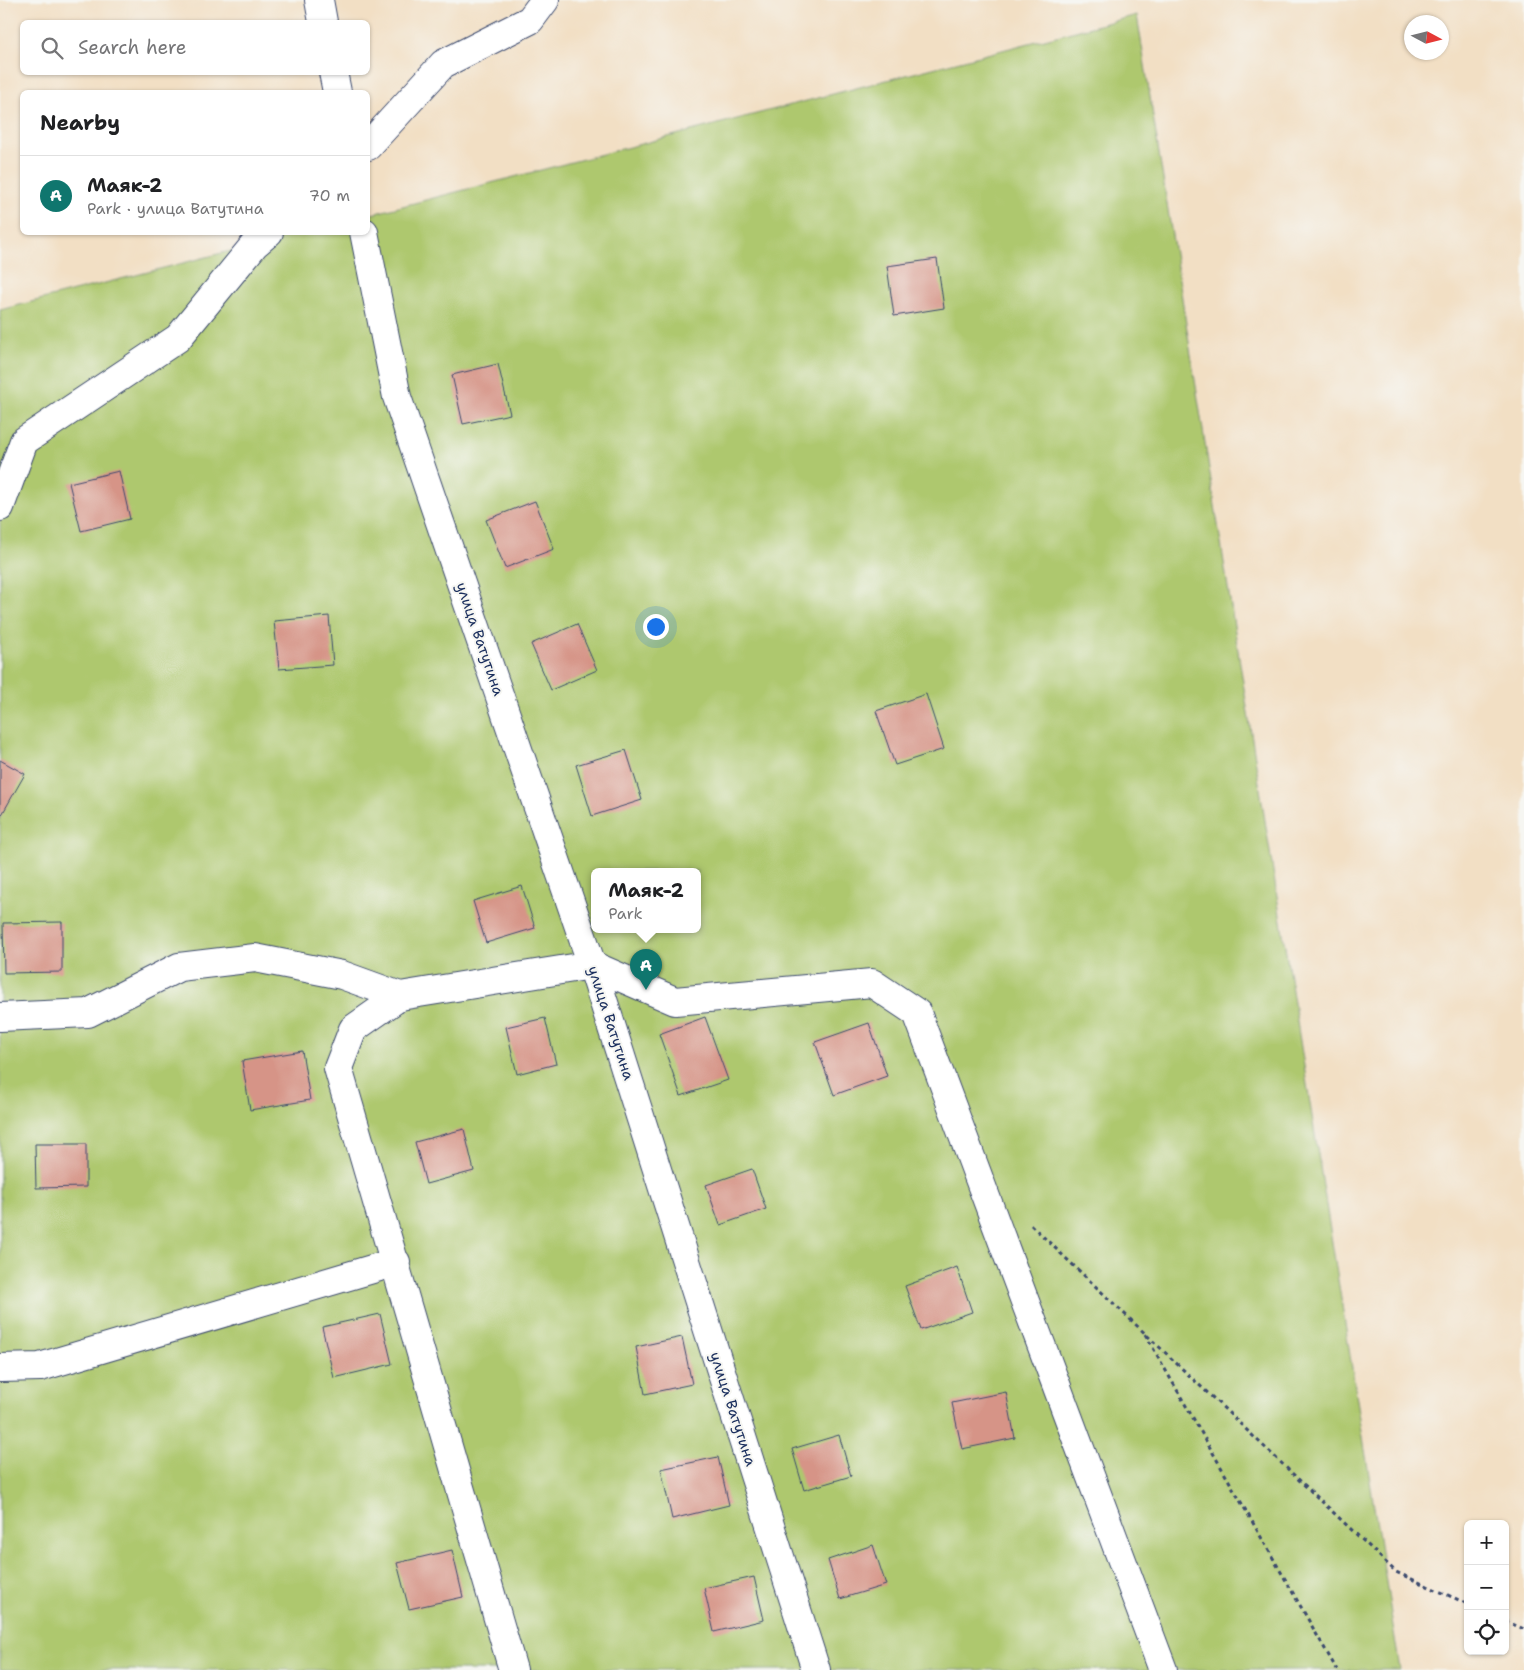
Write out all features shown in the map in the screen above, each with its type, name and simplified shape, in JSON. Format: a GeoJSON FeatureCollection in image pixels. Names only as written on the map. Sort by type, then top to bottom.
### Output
{"type":"FeatureCollection","features":[{"type":"Feature","properties":{"kind":"street"},"geometry":{"type":"LineString","coordinates":[[319,0],[323,20]]}},
{"type":"Feature","properties":{"kind":"street"},"geometry":{"type":"LineString","coordinates":[[370,144],[444,64],[530,20],[545,0]]}},
{"type":"Feature","properties":{"kind":"street"},"geometry":{"type":"LineString","coordinates":[[334,75],[337,90]]}},
{"type":"Feature","properties":{"kind":"street"},"geometry":{"type":"LineString","coordinates":[[0,507],[24,442],[178,338],[255,244],[266,235]]}},
{"type":"Feature","properties":{"kind":"street","name":"улица Ватутина"},"geometry":{"type":"LineString","coordinates":[[365,235],[397,397],[592,964],[816,1670]]}},
{"type":"Feature","properties":{"kind":"street"},"geometry":{"type":"LineString","coordinates":[[0,1017],[88,1012],[179,967],[255,958],[342,975],[400,996]]}},
{"type":"Feature","properties":{"kind":"street"},"geometry":{"type":"LineString","coordinates":[[512,1670],[396,1262],[338,1068],[353,1029],[400,996],[592,964],[675,1001],[872,983],[917,1013],[1163,1670]]}},
{"type":"Feature","properties":{"kind":"street"},"geometry":{"type":"LineString","coordinates":[[0,1368],[40,1367],[396,1262]]}},
{"type":"Feature","properties":{"kind":"path"},"geometry":{"type":"LineString","coordinates":[[1027,1221],[1396,1572],[1464,1602]]}},
{"type":"Feature","properties":{"kind":"path"},"geometry":{"type":"LineString","coordinates":[[1143,1331],[1337,1670]]}},
{"type":"Feature","properties":{"kind":"path"},"geometry":{"type":"LineString","coordinates":[[1509,1623],[1524,1629]]}},
{"type":"Feature","properties":{"kind":"green space"},"geometry":{"type":"Polygon","coordinates":[[[1137,15],[1400,1670],[0,1670],[0,310],[292,235],[370,235],[370,214],[1137,15]]]}},
{"type":"Feature","properties":{"kind":"building"},"geometry":{"type":"Polygon","coordinates":[[[937,259],[944,308],[894,316],[887,266],[937,259]]]}},
{"type":"Feature","properties":{"kind":"building"},"geometry":{"type":"Polygon","coordinates":[[[498,364],[510,414],[463,424],[452,375],[498,364]]]}},
{"type":"Feature","properties":{"kind":"building"},"geometry":{"type":"Polygon","coordinates":[[[119,471],[130,519],[81,531],[69,483],[119,471]]]}},
{"type":"Feature","properties":{"kind":"building"},"geometry":{"type":"Polygon","coordinates":[[[535,501],[554,549],[505,568],[486,520],[535,501]]]}},
{"type":"Feature","properties":{"kind":"building"},"geometry":{"type":"Polygon","coordinates":[[[329,616],[333,665],[279,669],[274,621],[329,616]]]}},
{"type":"Feature","properties":{"kind":"building"},"geometry":{"type":"Polygon","coordinates":[[[577,624],[597,670],[551,690],[531,644],[577,624]]]}},
{"type":"Feature","properties":{"kind":"building"},"geometry":{"type":"Polygon","coordinates":[[[926,694],[944,749],[895,765],[876,711],[926,694]]]}},
{"type":"Feature","properties":{"kind":"building"},"geometry":{"type":"Polygon","coordinates":[[[626,750],[642,800],[592,816],[576,765],[626,750]]]}},
{"type":"Feature","properties":{"kind":"building"},"geometry":{"type":"Polygon","coordinates":[[[0,760],[25,774],[0,818],[0,760]]]}},
{"type":"Feature","properties":{"kind":"building"},"geometry":{"type":"Polygon","coordinates":[[[522,886],[535,928],[486,943],[473,901],[522,886]]]}},
{"type":"Feature","properties":{"kind":"building"},"geometry":{"type":"Polygon","coordinates":[[[62,922],[62,972],[4,973],[3,923],[62,922]]]}},
{"type":"Feature","properties":{"kind":"building"},"geometry":{"type":"Polygon","coordinates":[[[705,1017],[728,1080],[681,1096],[659,1034],[705,1017]]]}},
{"type":"Feature","properties":{"kind":"building"},"geometry":{"type":"Polygon","coordinates":[[[545,1018],[556,1064],[517,1074],[506,1027],[545,1018]]]}},
{"type":"Feature","properties":{"kind":"building"},"geometry":{"type":"Polygon","coordinates":[[[869,1023],[887,1076],[834,1095],[815,1042],[869,1023]]]}},
{"type":"Feature","properties":{"kind":"building"},"geometry":{"type":"Polygon","coordinates":[[[302,1051],[310,1100],[250,1110],[242,1061],[302,1051]]]}},
{"type":"Feature","properties":{"kind":"building"},"geometry":{"type":"Polygon","coordinates":[[[464,1129],[474,1171],[426,1184],[415,1142],[464,1129]]]}},
{"type":"Feature","properties":{"kind":"building"},"geometry":{"type":"Polygon","coordinates":[[[35,1144],[86,1144],[86,1187],[36,1188],[35,1144]]]}},
{"type":"Feature","properties":{"kind":"building"},"geometry":{"type":"Polygon","coordinates":[[[752,1169],[766,1209],[720,1225],[706,1185],[752,1169]]]}},
{"type":"Feature","properties":{"kind":"building"},"geometry":{"type":"Polygon","coordinates":[[[957,1267],[972,1312],[921,1330],[905,1286],[957,1267]]]}},
{"type":"Feature","properties":{"kind":"building"},"geometry":{"type":"Polygon","coordinates":[[[380,1314],[392,1364],[334,1378],[322,1327],[380,1314]]]}},
{"type":"Feature","properties":{"kind":"building"},"geometry":{"type":"Polygon","coordinates":[[[682,1337],[692,1384],[645,1394],[636,1347],[682,1337]]]}},
{"type":"Feature","properties":{"kind":"building"},"geometry":{"type":"Polygon","coordinates":[[[1006,1392],[1015,1438],[962,1449],[952,1403],[1006,1392]]]}},
{"type":"Feature","properties":{"kind":"building"},"geometry":{"type":"Polygon","coordinates":[[[839,1435],[851,1476],[804,1490],[792,1449],[839,1435]]]}},
{"type":"Feature","properties":{"kind":"building"},"geometry":{"type":"Polygon","coordinates":[[[718,1457],[729,1505],[672,1519],[661,1469],[718,1457]]]}},
{"type":"Feature","properties":{"kind":"building"},"geometry":{"type":"Polygon","coordinates":[[[873,1545],[886,1585],[840,1599],[828,1560],[873,1545]]]}},
{"type":"Feature","properties":{"kind":"building"},"geometry":{"type":"Polygon","coordinates":[[[452,1550],[463,1597],[409,1609],[397,1563],[452,1550]]]}},
{"type":"Feature","properties":{"kind":"building"},"geometry":{"type":"Polygon","coordinates":[[[754,1577],[764,1620],[714,1632],[704,1588],[754,1577]]]}},
{"type":"Feature","properties":{"kind":"place","name":"Маяк-2"},"geometry":{"type":"Point","coordinates":[646,990]}}]}
